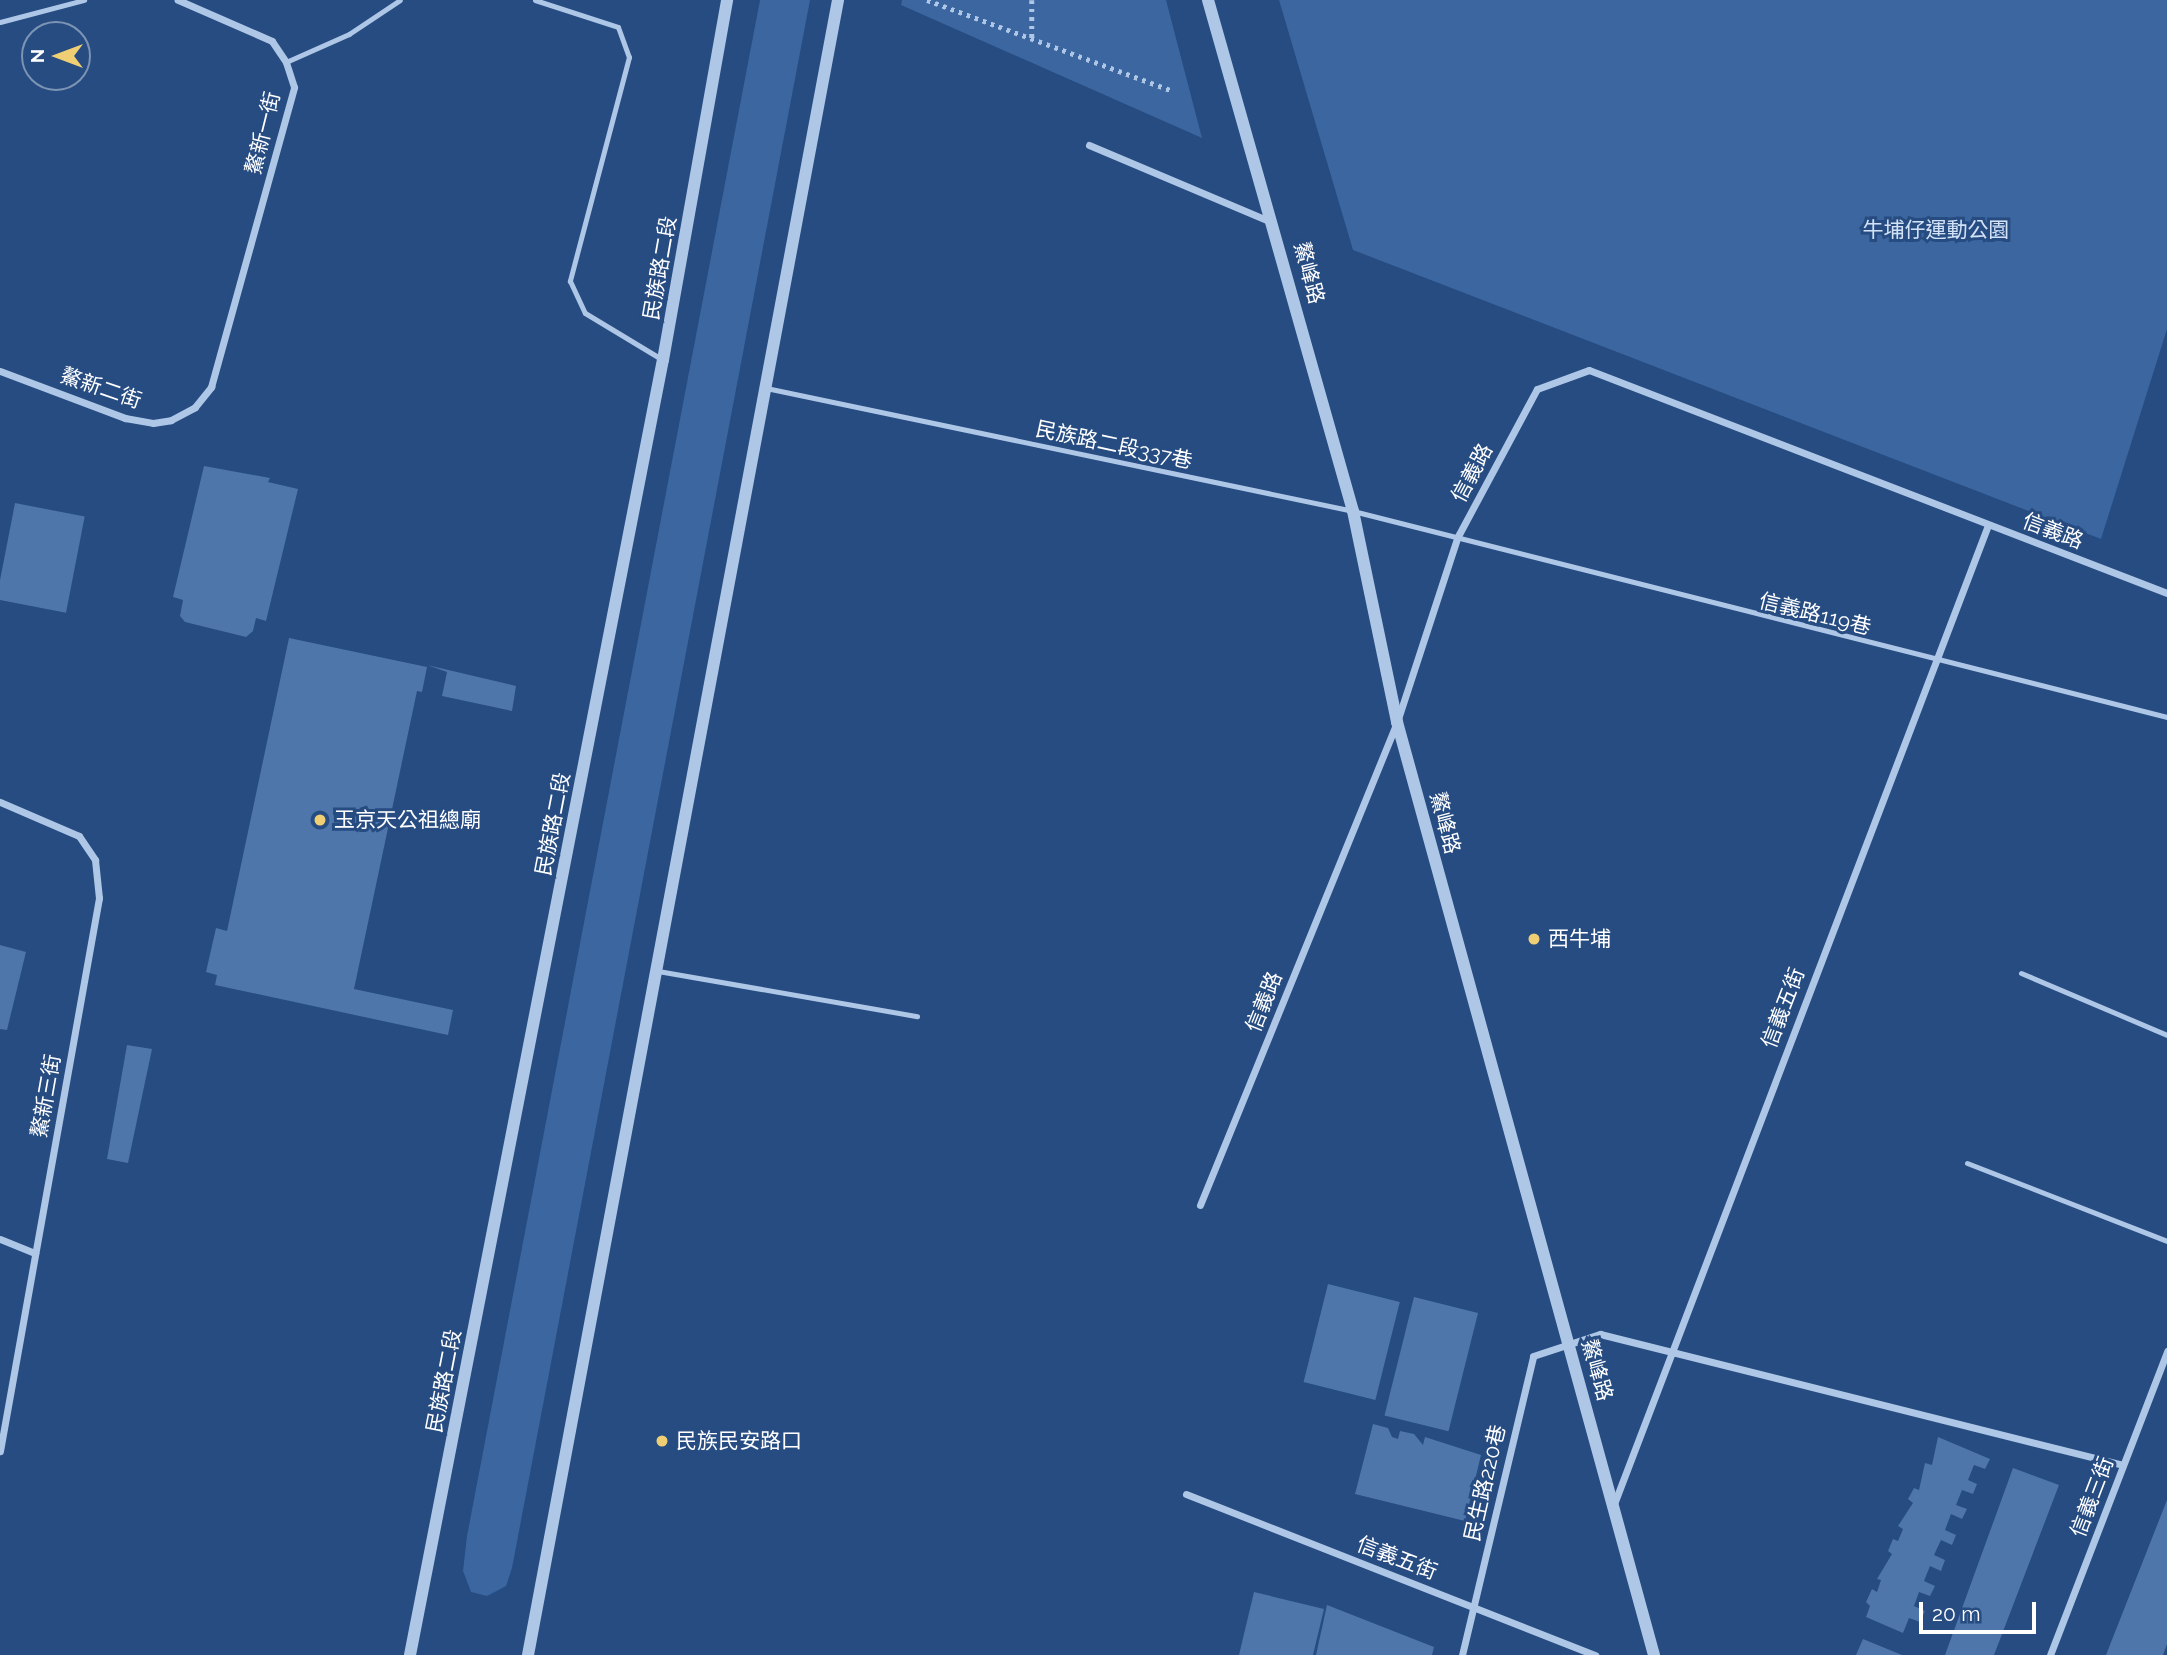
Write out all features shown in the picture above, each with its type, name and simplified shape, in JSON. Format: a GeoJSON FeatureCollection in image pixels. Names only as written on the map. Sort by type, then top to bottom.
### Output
{"type":"FeatureCollection","features":[{"type":"Feature","properties":{"kind":"street"},"geometry":{"type":"LineString","coordinates":[[178,0],[272,41],[286,62]]}},
{"type":"Feature","properties":{"kind":"street","name":"民族路二段"},"geometry":{"type":"LineString","coordinates":[[410,1655],[663,360],[727,0]]}},
{"type":"Feature","properties":{"kind":"street"},"geometry":{"type":"LineString","coordinates":[[528,1655],[763,387],[838,0]]}},
{"type":"Feature","properties":{"kind":"street","name":"鰲峰路"},"geometry":{"type":"LineString","coordinates":[[1208,0],[1275,223],[1353,512],[1397,722],[1654,1655]]}},
{"type":"Feature","properties":{"kind":"street","name":"鰲新一街"},"geometry":{"type":"LineString","coordinates":[[248,255],[293,87],[286,62]]}},
{"type":"Feature","properties":{"kind":"street"},"geometry":{"type":"LineString","coordinates":[[1089,145],[1275,223]]}},
{"type":"Feature","properties":{"kind":"street","name":"鰲新二街"},"geometry":{"type":"LineString","coordinates":[[0,371],[125,418],[153,423],[171,420],[195,407],[211,387],[248,255]]}},
{"type":"Feature","properties":{"kind":"street","name":"信義路"},"geometry":{"type":"LineString","coordinates":[[1200,1205],[1397,722],[1457,538],[1537,389],[1590,370],[2167,593]]}},
{"type":"Feature","properties":{"kind":"street","name":"信義五街"},"geometry":{"type":"LineString","coordinates":[[1614,1504],[1933,661],[1988,525]]}},
{"type":"Feature","properties":{"kind":"street","name":"鰲新三街"},"geometry":{"type":"LineString","coordinates":[[0,802],[79,836],[95,860],[99,898],[0,1451]]}},
{"type":"Feature","properties":{"kind":"street"},"geometry":{"type":"LineString","coordinates":[[0,1239],[35,1253]]}},
{"type":"Feature","properties":{"kind":"street"},"geometry":{"type":"LineString","coordinates":[[1569,1344],[1601,1334],[2123,1465]]}},
{"type":"Feature","properties":{"kind":"street","name":"民生路220巷"},"geometry":{"type":"LineString","coordinates":[[1462,1655],[1533,1356],[1569,1344]]}},
{"type":"Feature","properties":{"kind":"street","name":"信義三街"},"geometry":{"type":"LineString","coordinates":[[2050,1655],[2167,1351]]}},
{"type":"Feature","properties":{"kind":"street","name":"信義五街"},"geometry":{"type":"LineString","coordinates":[[1186,1494],[1595,1655]]}},
{"type":"Feature","properties":{"kind":"lane"},"geometry":{"type":"LineString","coordinates":[[0,22],[84,0]]}},
{"type":"Feature","properties":{"kind":"lane"},"geometry":{"type":"LineString","coordinates":[[286,62],[349,34],[400,0]]}},
{"type":"Feature","properties":{"kind":"lane"},"geometry":{"type":"LineString","coordinates":[[535,0],[618,27],[629,57],[570,281],[585,313],[663,360]]}},
{"type":"Feature","properties":{"kind":"lane","name":"民族路二段337巷"},"geometry":{"type":"LineString","coordinates":[[763,387],[1353,512],[1457,538]]}},
{"type":"Feature","properties":{"kind":"lane","name":"信義路119巷"},"geometry":{"type":"LineString","coordinates":[[1457,538],[1933,661],[2167,717]]}},
{"type":"Feature","properties":{"kind":"lane"},"geometry":{"type":"LineString","coordinates":[[655,971],[917,1016]]}},
{"type":"Feature","properties":{"kind":"lane"},"geometry":{"type":"LineString","coordinates":[[2021,973],[2167,1035]]}},
{"type":"Feature","properties":{"kind":"lane"},"geometry":{"type":"LineString","coordinates":[[1967,1163],[2167,1241]]}},
{"type":"Feature","properties":{"kind":"path"},"geometry":{"type":"LineString","coordinates":[[927,0],[1173,92]]}},
{"type":"Feature","properties":{"kind":"path"},"geometry":{"type":"LineString","coordinates":[[1032,0],[1032,39]]}},
{"type":"Feature","properties":{"kind":"green space"},"geometry":{"type":"Polygon","coordinates":[[[760,0],[810,0],[512,1568],[506,1586],[487,1596],[471,1592],[463,1571],[467,1536],[760,0]]]}},
{"type":"Feature","properties":{"kind":"green space"},"geometry":{"type":"Polygon","coordinates":[[[902,0],[1166,0],[1202,138],[901,5],[902,0]]]}},
{"type":"Feature","properties":{"kind":"green space","name":"牛埔仔運動公園"},"geometry":{"type":"Polygon","coordinates":[[[1279,0],[2167,0],[2167,329],[2101,539],[1353,250],[1279,0]]]}},
{"type":"Feature","properties":{"kind":"building"},"geometry":{"type":"Polygon","coordinates":[[[204,466],[270,478],[268,482],[298,489],[266,621],[256,618],[253,631],[246,637],[185,622],[180,616],[183,600],[173,597],[204,466]]]}},
{"type":"Feature","properties":{"kind":"building"},"geometry":{"type":"Polygon","coordinates":[[[15,503],[85,517],[66,613],[0,600],[0,580],[15,503]]]}},
{"type":"Feature","properties":{"kind":"building","name":"玉京天公祖總廟"},"geometry":{"type":"Polygon","coordinates":[[[289,638],[427,667],[422,692],[417,691],[354,989],[453,1010],[448,1035],[215,985],[217,975],[206,972],[216,928],[227,931],[289,638]]]}},
{"type":"Feature","properties":{"kind":"building"},"geometry":{"type":"Polygon","coordinates":[[[427,665],[516,686],[512,711],[442,696],[447,672],[427,665]]]}},
{"type":"Feature","properties":{"kind":"building"},"geometry":{"type":"Polygon","coordinates":[[[0,945],[26,952],[7,1030],[0,1029],[0,945]]]}},
{"type":"Feature","properties":{"kind":"building"},"geometry":{"type":"Polygon","coordinates":[[[127,1045],[152,1049],[128,1163],[107,1159],[127,1045]]]}},
{"type":"Feature","properties":{"kind":"building"},"geometry":{"type":"Polygon","coordinates":[[[1328,1284],[1400,1302],[1375,1400],[1304,1382],[1328,1284]]]}},
{"type":"Feature","properties":{"kind":"building"},"geometry":{"type":"Polygon","coordinates":[[[1414,1297],[1478,1313],[1449,1431],[1384,1415],[1414,1297]]]}},
{"type":"Feature","properties":{"kind":"building"},"geometry":{"type":"Polygon","coordinates":[[[1373,1424],[1388,1428],[1392,1437],[1398,1439],[1400,1431],[1414,1434],[1423,1445],[1425,1437],[1481,1455],[1465,1521],[1355,1494],[1373,1424]]]}},
{"type":"Feature","properties":{"kind":"building"},"geometry":{"type":"Polygon","coordinates":[[[1938,1437],[1990,1459],[1985,1469],[1974,1465],[1968,1480],[1977,1484],[1973,1494],[1962,1490],[1956,1505],[1967,1509],[1962,1519],[1951,1514],[1945,1530],[1956,1535],[1952,1545],[1941,1540],[1934,1555],[1945,1560],[1941,1571],[1930,1566],[1924,1581],[1935,1586],[1930,1596],[1919,1592],[1914,1606],[1925,1611],[1920,1622],[1909,1618],[1903,1633],[1866,1617],[1870,1606],[1866,1602],[1872,1589],[1877,1592],[1881,1580],[1877,1579],[1892,1554],[1888,1551],[1893,1539],[1898,1541],[1903,1529],[1898,1526],[1913,1503],[1908,1499],[1914,1488],[1919,1490],[1925,1463],[1932,1465],[1938,1437]]]}},
{"type":"Feature","properties":{"kind":"building"},"geometry":{"type":"Polygon","coordinates":[[[2013,1468],[2059,1485],[1994,1655],[1945,1655],[2013,1468]]]}},
{"type":"Feature","properties":{"kind":"building"},"geometry":{"type":"Polygon","coordinates":[[[2167,1500],[2167,1644],[2163,1655],[2106,1655],[2167,1500]]]}},
{"type":"Feature","properties":{"kind":"building"},"geometry":{"type":"Polygon","coordinates":[[[1254,1592],[1324,1609],[1313,1655],[1239,1655],[1254,1592]]]}},
{"type":"Feature","properties":{"kind":"building"},"geometry":{"type":"Polygon","coordinates":[[[1327,1605],[1434,1647],[1432,1655],[1316,1655],[1327,1605]]]}},
{"type":"Feature","properties":{"kind":"building"},"geometry":{"type":"Polygon","coordinates":[[[1863,1639],[1902,1655],[1856,1655],[1863,1639]]]}},
{"type":"Feature","properties":{"kind":"place","name":"玉京天公祖總廟"},"geometry":{"type":"Point","coordinates":[320,820]}},
{"type":"Feature","properties":{"kind":"place","name":"西牛埔"},"geometry":{"type":"Point","coordinates":[1534,939]}},
{"type":"Feature","properties":{"kind":"place","name":"民族民安路口"},"geometry":{"type":"Point","coordinates":[662,1441]}}]}
